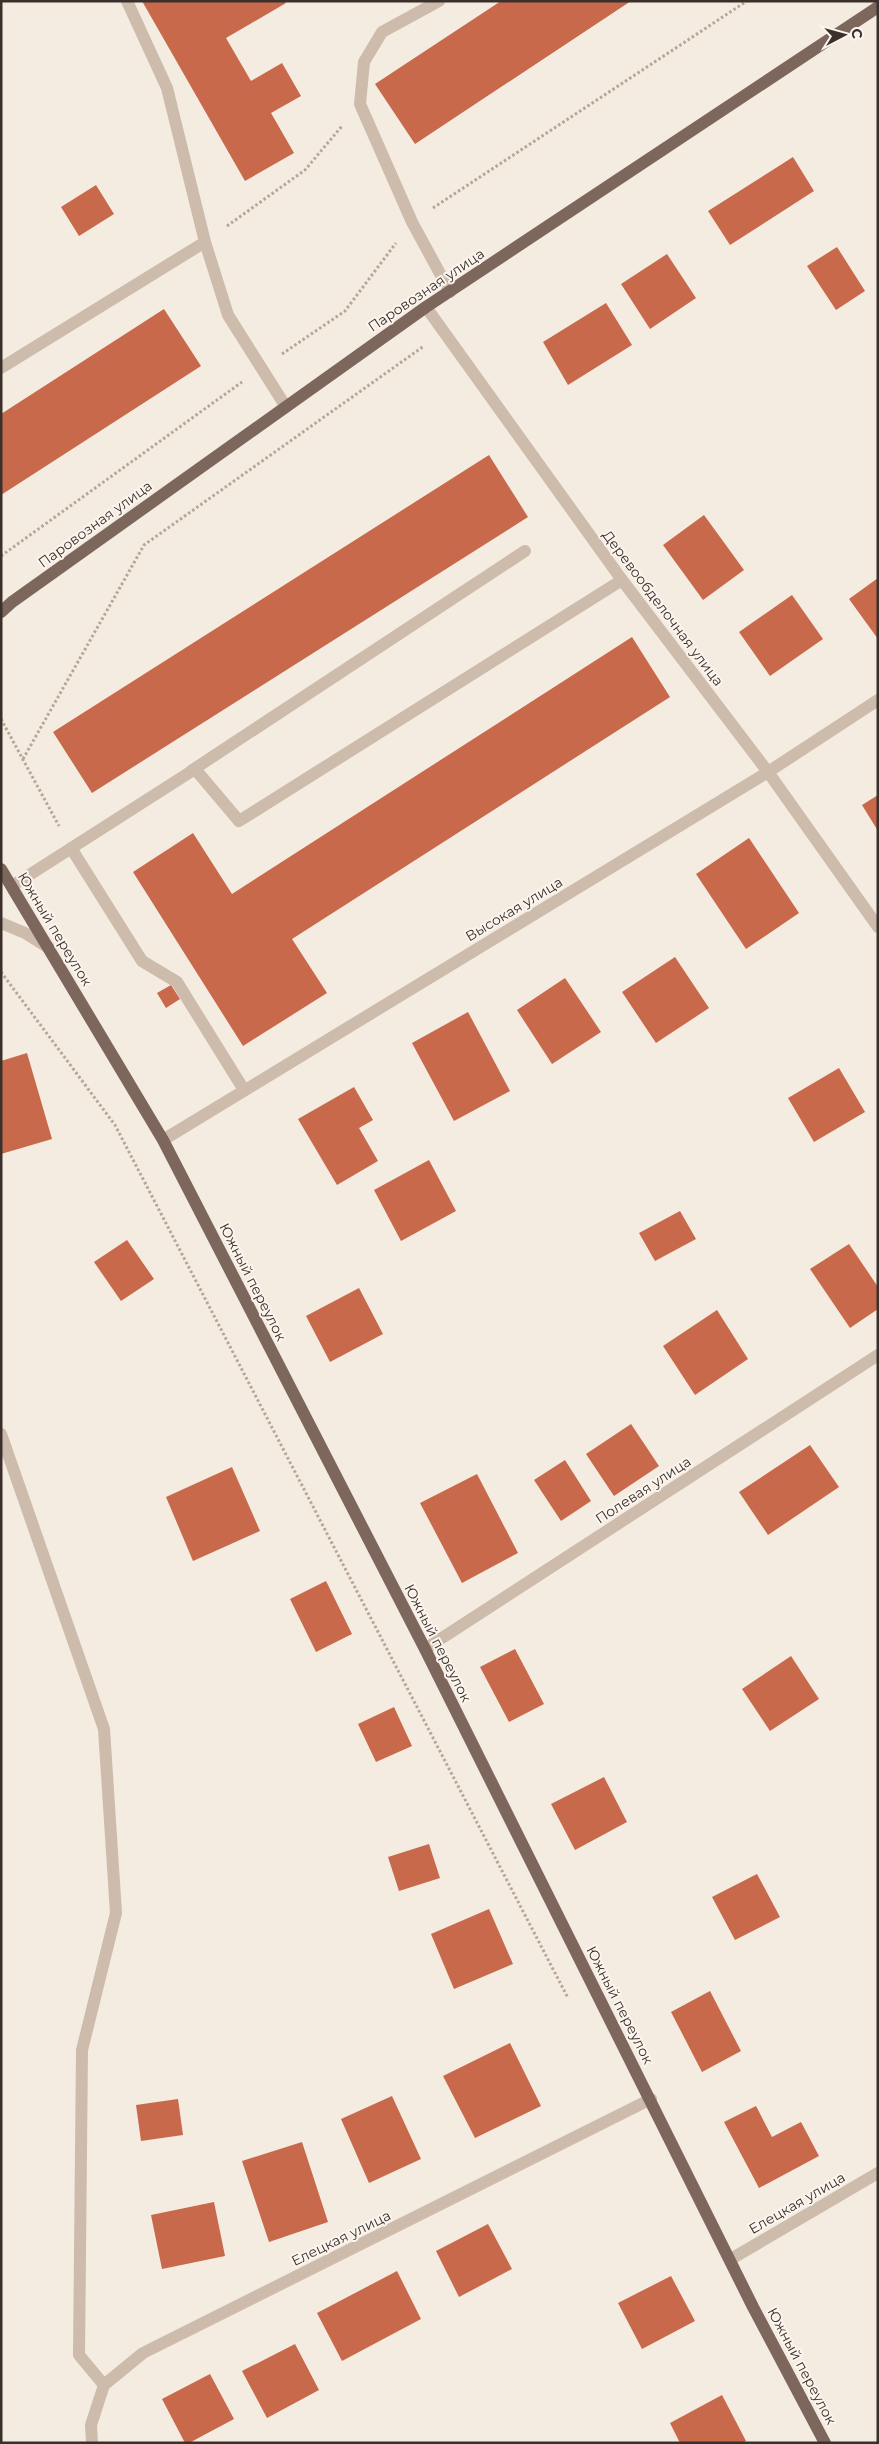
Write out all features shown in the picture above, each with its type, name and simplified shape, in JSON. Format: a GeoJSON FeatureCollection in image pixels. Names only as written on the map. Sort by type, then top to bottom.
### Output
{"type":"FeatureCollection","features":[{"type":"Feature","properties":{"kind":"main road","name":"Паровозная улица"},"geometry":{"type":"LineString","coordinates":[[1,612],[12,602],[426,307],[878,7]]}},
{"type":"Feature","properties":{"kind":"main road","name":"Южный переулок"},"geometry":{"type":"LineString","coordinates":[[1,869],[164,1140],[425,1650],[730,2259],[825,2443]]}},
{"type":"Feature","properties":{"kind":"street"},"geometry":{"type":"LineString","coordinates":[[127,1],[166,88],[205,242],[228,315],[286,407]]}},
{"type":"Feature","properties":{"kind":"street"},"geometry":{"type":"LineString","coordinates":[[439,1],[382,32],[364,62],[360,104],[412,222],[450,292]]}},
{"type":"Feature","properties":{"kind":"street"},"geometry":{"type":"LineString","coordinates":[[1,368],[205,242]]}},
{"type":"Feature","properties":{"kind":"street","name":"Деревообделочная улица"},"geometry":{"type":"LineString","coordinates":[[426,307],[622,580],[768,772],[878,927]]}},
{"type":"Feature","properties":{"kind":"street"},"geometry":{"type":"LineString","coordinates":[[12,886],[191,771],[525,551]]}},
{"type":"Feature","properties":{"kind":"street"},"geometry":{"type":"LineString","coordinates":[[191,771],[195,769],[239,821],[622,580]]}},
{"type":"Feature","properties":{"kind":"street","name":"Высокая улица"},"geometry":{"type":"LineString","coordinates":[[164,1140],[768,772],[878,700]]}},
{"type":"Feature","properties":{"kind":"street"},"geometry":{"type":"LineString","coordinates":[[71,848],[142,961],[176,982],[244,1090]]}},
{"type":"Feature","properties":{"kind":"street"},"geometry":{"type":"LineString","coordinates":[[1,923],[25,933],[49,948]]}},
{"type":"Feature","properties":{"kind":"street","name":"Полевая улица"},"geometry":{"type":"LineString","coordinates":[[425,1650],[878,1355]]}},
{"type":"Feature","properties":{"kind":"street"},"geometry":{"type":"LineString","coordinates":[[1,1434],[104,1729],[116,1914],[82,2050],[79,2355],[104,2386],[91,2424],[92,2443]]}},
{"type":"Feature","properties":{"kind":"street","name":"Елецкая улица"},"geometry":{"type":"LineString","coordinates":[[104,2386],[143,2353],[651,2099]]}},
{"type":"Feature","properties":{"kind":"street","name":"Елецкая улица"},"geometry":{"type":"LineString","coordinates":[[730,2259],[878,2173]]}},
{"type":"Feature","properties":{"kind":"path"},"geometry":{"type":"LineString","coordinates":[[1,556],[262,368],[345,311],[412,222],[747,1]]}},
{"type":"Feature","properties":{"kind":"path"},"geometry":{"type":"LineString","coordinates":[[205,242],[306,170],[360,104]]}},
{"type":"Feature","properties":{"kind":"path"},"geometry":{"type":"LineString","coordinates":[[23,760],[144,545],[443,333]]}},
{"type":"Feature","properties":{"kind":"path"},"geometry":{"type":"LineString","coordinates":[[1,719],[71,848]]}},
{"type":"Feature","properties":{"kind":"path"},"geometry":{"type":"LineString","coordinates":[[1,972],[115,1125],[573,2006]]}},
{"type":"Feature","properties":{"kind":"building"},"geometry":{"type":"Polygon","coordinates":[[[142,1],[284,1],[286,3],[226,38],[251,81],[282,63],[301,96],[271,113],[294,153],[245,181],[142,1]]]}},
{"type":"Feature","properties":{"kind":"building"},"geometry":{"type":"Polygon","coordinates":[[[501,1],[631,1],[415,144],[375,84],[501,1]]]}},
{"type":"Feature","properties":{"kind":"building"},"geometry":{"type":"Polygon","coordinates":[[[793,157],[814,191],[730,245],[708,211],[793,157]]]}},
{"type":"Feature","properties":{"kind":"building"},"geometry":{"type":"Polygon","coordinates":[[[96,185],[114,214],[79,236],[61,207],[96,185]]]}},
{"type":"Feature","properties":{"kind":"building"},"geometry":{"type":"Polygon","coordinates":[[[837,247],[865,291],[836,310],[807,266],[837,247]]]}},
{"type":"Feature","properties":{"kind":"building"},"geometry":{"type":"Polygon","coordinates":[[[667,254],[696,298],[650,329],[621,284],[667,254]]]}},
{"type":"Feature","properties":{"kind":"building"},"geometry":{"type":"Polygon","coordinates":[[[606,303],[632,345],[568,385],[543,342],[606,303]]]}},
{"type":"Feature","properties":{"kind":"building"},"geometry":{"type":"Polygon","coordinates":[[[164,309],[201,366],[1,495],[1,414],[164,309]]]}},
{"type":"Feature","properties":{"kind":"building"},"geometry":{"type":"Polygon","coordinates":[[[489,455],[528,517],[92,793],[53,732],[489,455]]]}},
{"type":"Feature","properties":{"kind":"building"},"geometry":{"type":"Polygon","coordinates":[[[704,515],[744,570],[703,600],[663,545],[704,515]]]}},
{"type":"Feature","properties":{"kind":"building"},"geometry":{"type":"Polygon","coordinates":[[[878,578],[878,639],[849,599],[878,578]]]}},
{"type":"Feature","properties":{"kind":"building"},"geometry":{"type":"Polygon","coordinates":[[[792,595],[823,639],[770,676],[739,632],[792,595]]]}},
{"type":"Feature","properties":{"kind":"building"},"geometry":{"type":"Polygon","coordinates":[[[632,637],[670,697],[292,939],[327,993],[243,1046],[133,872],[193,833],[232,894],[632,637]]]}},
{"type":"Feature","properties":{"kind":"building"},"geometry":{"type":"Polygon","coordinates":[[[878,795],[878,831],[862,805],[878,795]]]}},
{"type":"Feature","properties":{"kind":"building"},"geometry":{"type":"Polygon","coordinates":[[[749,838],[799,913],[746,949],[696,874],[749,838]]]}},
{"type":"Feature","properties":{"kind":"building"},"geometry":{"type":"Polygon","coordinates":[[[675,957],[709,1008],[656,1043],[622,992],[675,957]]]}},
{"type":"Feature","properties":{"kind":"building"},"geometry":{"type":"Polygon","coordinates":[[[565,978],[601,1032],[552,1064],[517,1010],[565,978]]]}},
{"type":"Feature","properties":{"kind":"building"},"geometry":{"type":"Polygon","coordinates":[[[171,985],[180,999],[166,1008],[157,993],[171,985]]]}},
{"type":"Feature","properties":{"kind":"building"},"geometry":{"type":"Polygon","coordinates":[[[468,1012],[510,1091],[454,1121],[412,1043],[468,1012]]]}},
{"type":"Feature","properties":{"kind":"building"},"geometry":{"type":"Polygon","coordinates":[[[27,1053],[52,1139],[1,1154],[1,1061],[27,1053]]]}},
{"type":"Feature","properties":{"kind":"building"},"geometry":{"type":"Polygon","coordinates":[[[839,1068],[865,1112],[814,1142],[788,1098],[839,1068]]]}},
{"type":"Feature","properties":{"kind":"building"},"geometry":{"type":"Polygon","coordinates":[[[354,1087],[373,1120],[359,1128],[378,1161],[337,1185],[298,1119],[354,1087]]]}},
{"type":"Feature","properties":{"kind":"building"},"geometry":{"type":"Polygon","coordinates":[[[429,1160],[456,1211],[401,1241],[374,1190],[429,1160]]]}},
{"type":"Feature","properties":{"kind":"building"},"geometry":{"type":"Polygon","coordinates":[[[680,1211],[696,1239],[655,1261],[639,1233],[680,1211]]]}},
{"type":"Feature","properties":{"kind":"building"},"geometry":{"type":"Polygon","coordinates":[[[127,1240],[154,1279],[121,1301],[94,1262],[127,1240]]]}},
{"type":"Feature","properties":{"kind":"building"},"geometry":{"type":"Polygon","coordinates":[[[849,1244],[878,1287],[878,1309],[850,1328],[810,1269],[849,1244]]]}},
{"type":"Feature","properties":{"kind":"building"},"geometry":{"type":"Polygon","coordinates":[[[359,1288],[383,1334],[330,1362],[306,1316],[359,1288]]]}},
{"type":"Feature","properties":{"kind":"building"},"geometry":{"type":"Polygon","coordinates":[[[717,1310],[748,1359],[695,1395],[663,1346],[717,1310]]]}},
{"type":"Feature","properties":{"kind":"building"},"geometry":{"type":"Polygon","coordinates":[[[631,1424],[659,1466],[614,1496],[586,1454],[631,1424]]]}},
{"type":"Feature","properties":{"kind":"building"},"geometry":{"type":"Polygon","coordinates":[[[810,1445],[839,1487],[768,1535],[739,1492],[810,1445]]]}},
{"type":"Feature","properties":{"kind":"building"},"geometry":{"type":"Polygon","coordinates":[[[565,1460],[591,1501],[561,1521],[534,1480],[565,1460]]]}},
{"type":"Feature","properties":{"kind":"building"},"geometry":{"type":"Polygon","coordinates":[[[232,1467],[260,1531],[193,1561],[166,1497],[232,1467]]]}},
{"type":"Feature","properties":{"kind":"building"},"geometry":{"type":"Polygon","coordinates":[[[477,1474],[518,1553],[462,1583],[420,1503],[477,1474]]]}},
{"type":"Feature","properties":{"kind":"building"},"geometry":{"type":"Polygon","coordinates":[[[326,1581],[352,1634],[316,1652],[290,1599],[326,1581]]]}},
{"type":"Feature","properties":{"kind":"building"},"geometry":{"type":"Polygon","coordinates":[[[515,1649],[544,1704],[509,1722],[480,1667],[515,1649]]]}},
{"type":"Feature","properties":{"kind":"building"},"geometry":{"type":"Polygon","coordinates":[[[791,1656],[819,1699],[770,1731],[742,1689],[791,1656]]]}},
{"type":"Feature","properties":{"kind":"building"},"geometry":{"type":"Polygon","coordinates":[[[394,1707],[412,1746],[376,1762],[358,1724],[394,1707]]]}},
{"type":"Feature","properties":{"kind":"building"},"geometry":{"type":"Polygon","coordinates":[[[604,1777],[627,1822],[575,1850],[551,1804],[604,1777]]]}},
{"type":"Feature","properties":{"kind":"building"},"geometry":{"type":"Polygon","coordinates":[[[429,1844],[440,1878],[399,1891],[388,1857],[429,1844]]]}},
{"type":"Feature","properties":{"kind":"building"},"geometry":{"type":"Polygon","coordinates":[[[757,1874],[780,1917],[735,1940],[712,1897],[757,1874]]]}},
{"type":"Feature","properties":{"kind":"building"},"geometry":{"type":"Polygon","coordinates":[[[489,1909],[513,1964],[454,1989],[431,1934],[489,1909]]]}},
{"type":"Feature","properties":{"kind":"building"},"geometry":{"type":"Polygon","coordinates":[[[710,1991],[741,2051],[702,2072],[671,2012],[710,1991]]]}},
{"type":"Feature","properties":{"kind":"building"},"geometry":{"type":"Polygon","coordinates":[[[510,2043],[541,2106],[475,2138],[443,2076],[510,2043]]]}},
{"type":"Feature","properties":{"kind":"building"},"geometry":{"type":"Polygon","coordinates":[[[392,2096],[421,2159],[369,2183],[341,2119],[392,2096]]]}},
{"type":"Feature","properties":{"kind":"building"},"geometry":{"type":"Polygon","coordinates":[[[178,2099],[183,2135],[141,2141],[136,2105],[178,2099]]]}},
{"type":"Feature","properties":{"kind":"building"},"geometry":{"type":"Polygon","coordinates":[[[756,2106],[772,2137],[801,2122],[819,2156],[759,2188],[724,2122],[756,2106]]]}},
{"type":"Feature","properties":{"kind":"building"},"geometry":{"type":"Polygon","coordinates":[[[302,2142],[328,2222],[269,2242],[242,2161],[302,2142]]]}},
{"type":"Feature","properties":{"kind":"building"},"geometry":{"type":"Polygon","coordinates":[[[214,2202],[225,2256],[162,2269],[151,2215],[214,2202]]]}},
{"type":"Feature","properties":{"kind":"building"},"geometry":{"type":"Polygon","coordinates":[[[488,2224],[512,2269],[459,2297],[436,2251],[488,2224]]]}},
{"type":"Feature","properties":{"kind":"building"},"geometry":{"type":"Polygon","coordinates":[[[397,2271],[421,2319],[342,2361],[317,2313],[397,2271]]]}},
{"type":"Feature","properties":{"kind":"building"},"geometry":{"type":"Polygon","coordinates":[[[671,2276],[695,2321],[642,2349],[618,2303],[671,2276]]]}},
{"type":"Feature","properties":{"kind":"building"},"geometry":{"type":"Polygon","coordinates":[[[295,2344],[319,2390],[267,2418],[242,2371],[295,2344]]]}},
{"type":"Feature","properties":{"kind":"building"},"geometry":{"type":"Polygon","coordinates":[[[210,2374],[234,2419],[189,2443],[185,2443],[162,2399],[210,2374]]]}},
{"type":"Feature","properties":{"kind":"building"},"geometry":{"type":"Polygon","coordinates":[[[722,2395],[746,2441],[742,2443],[680,2443],[670,2423],[722,2395]]]}}]}
